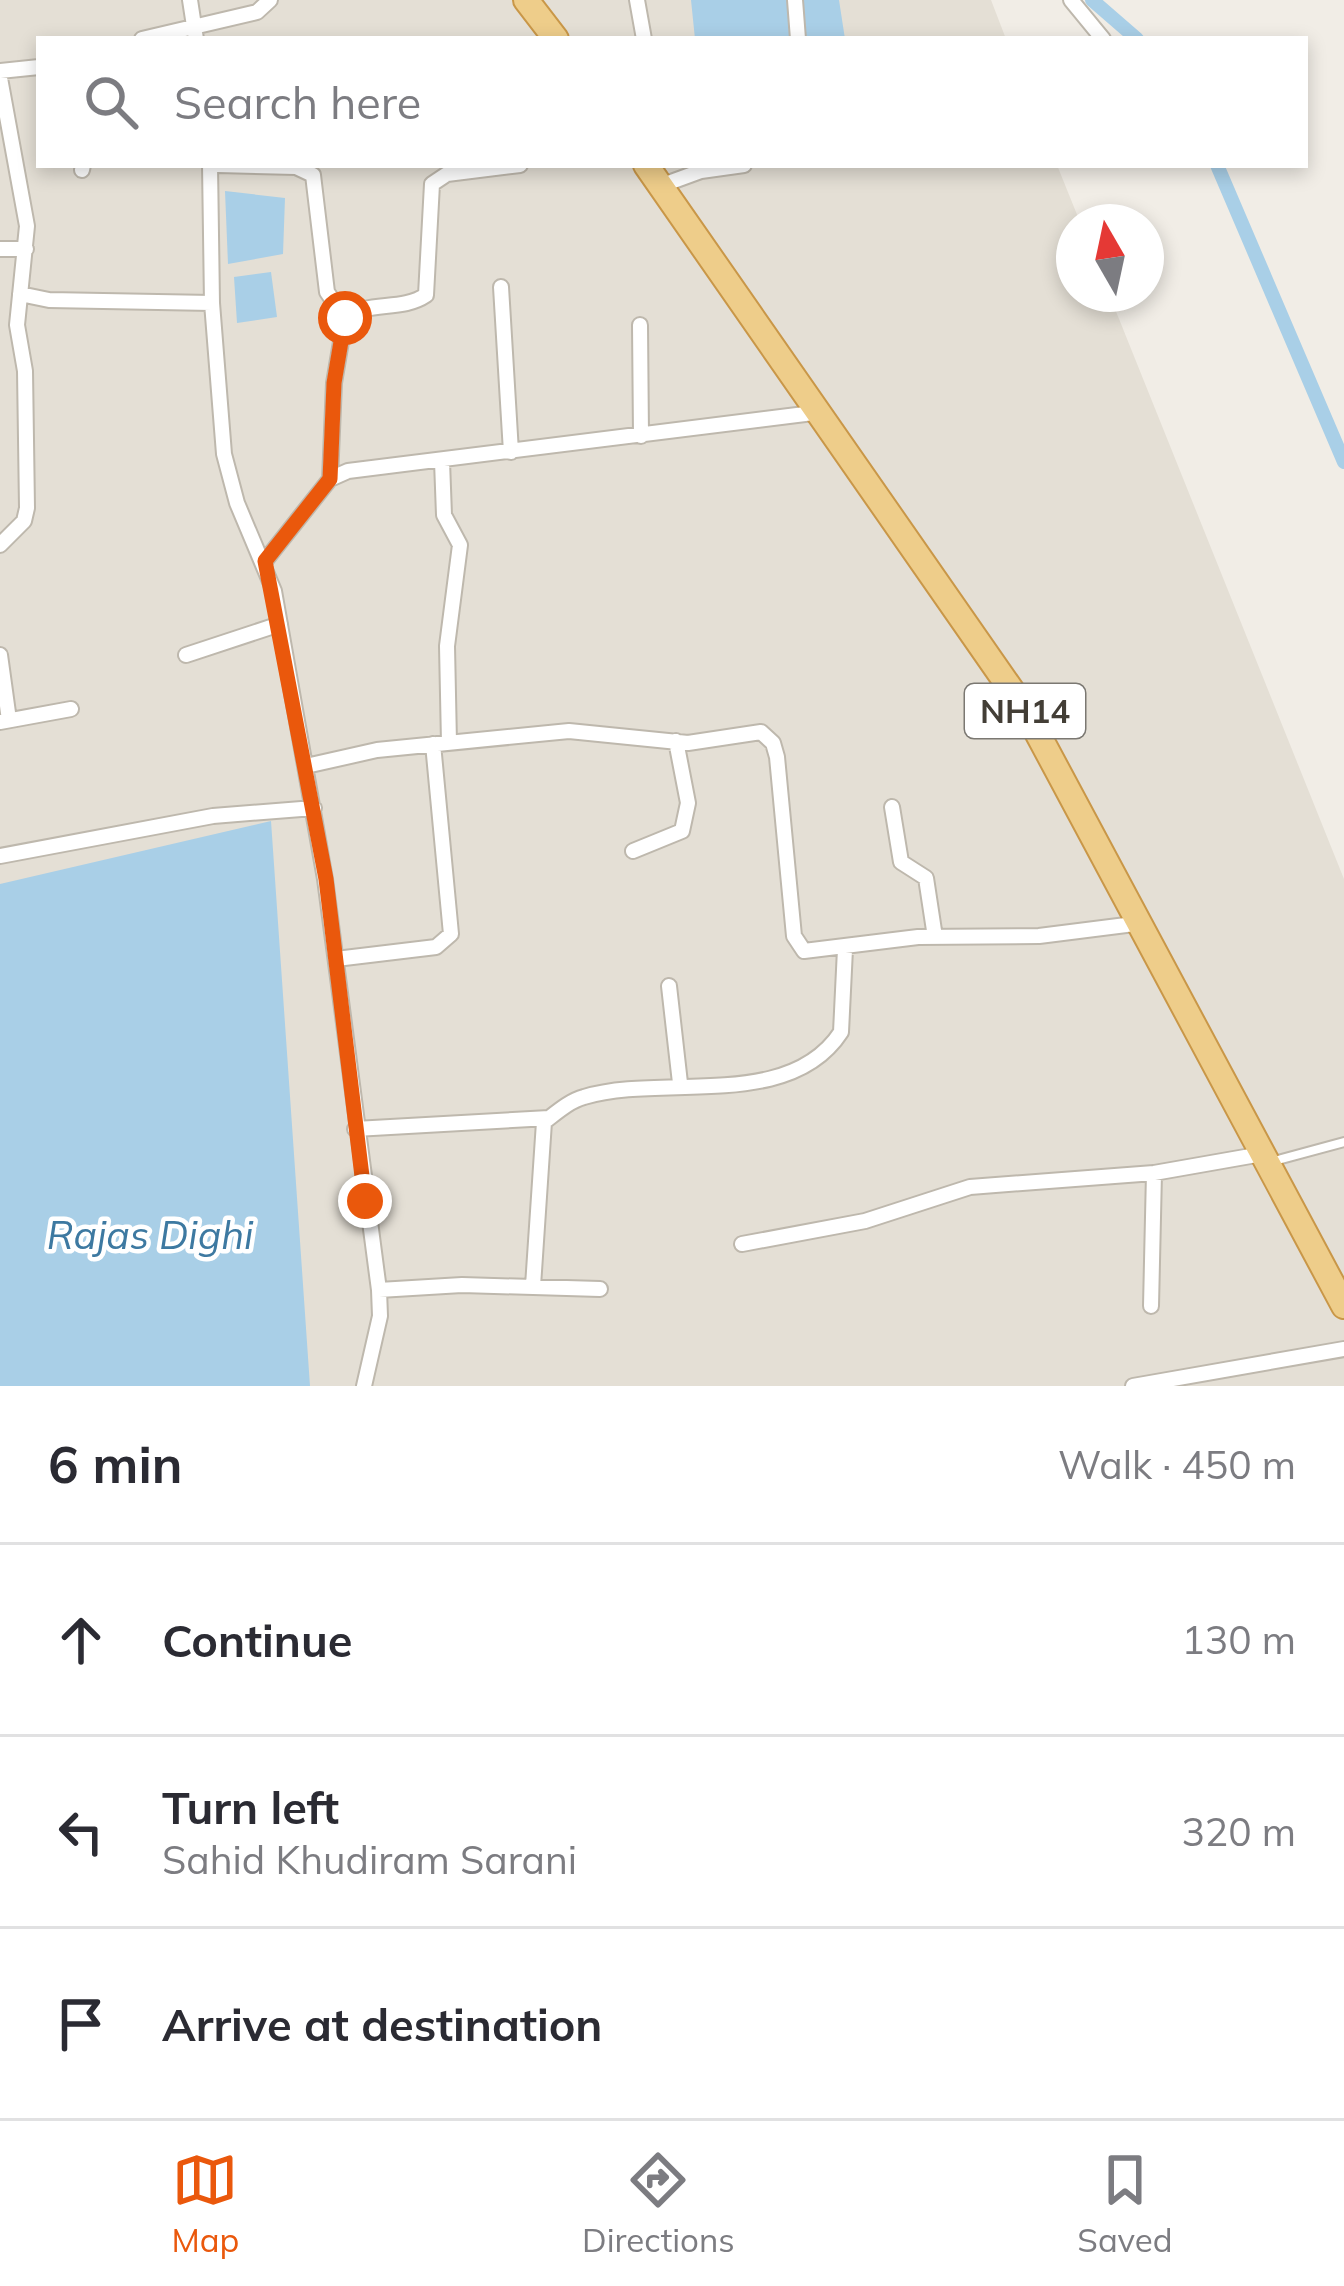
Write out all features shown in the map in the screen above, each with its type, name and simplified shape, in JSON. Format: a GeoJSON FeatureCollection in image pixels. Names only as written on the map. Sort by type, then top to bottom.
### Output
{"type":"FeatureCollection","features":[{"type":"Feature","properties":{"kind":"highway"},"geometry":{"type":"LineString","coordinates":[[526,0],[554,36]]}},
{"type":"Feature","properties":{"kind":"highway","name":"NH14"},"geometry":{"type":"LineString","coordinates":[[653,176],[985,645],[1142,923],[1341,1301]]}},
{"type":"Feature","properties":{"kind":"street"},"geometry":{"type":"LineString","coordinates":[[190,0],[195,32]]}},
{"type":"Feature","properties":{"kind":"street"},"geometry":{"type":"LineString","coordinates":[[165,36],[195,32],[257,12],[270,0]]}},
{"type":"Feature","properties":{"kind":"street"},"geometry":{"type":"LineString","coordinates":[[638,0],[644,36]]}},
{"type":"Feature","properties":{"kind":"street"},"geometry":{"type":"LineString","coordinates":[[795,0],[798,36]]}},
{"type":"Feature","properties":{"kind":"street"},"geometry":{"type":"LineString","coordinates":[[1071,0],[1101,36]]}},
{"type":"Feature","properties":{"kind":"street"},"geometry":{"type":"LineString","coordinates":[[0,544],[24,520],[27,508],[25,371],[17,334],[26,249],[24,200],[0,75],[36,68]]}},
{"type":"Feature","properties":{"kind":"street"},"geometry":{"type":"LineString","coordinates":[[214,168],[212,303],[224,454],[237,503],[265,561],[280,623],[314,808],[379,1291],[380,1316],[364,1386]]}},
{"type":"Feature","properties":{"kind":"street"},"geometry":{"type":"LineString","coordinates":[[300,168],[313,175],[327,292],[345,318],[334,383],[330,479]]}},
{"type":"Feature","properties":{"kind":"street"},"geometry":{"type":"LineString","coordinates":[[345,318],[363,309],[410,305],[426,295],[431,272],[429,196],[438,178],[501,168]]}},
{"type":"Feature","properties":{"kind":"street"},"geometry":{"type":"LineString","coordinates":[[653,176],[722,168]]}},
{"type":"Feature","properties":{"kind":"street"},"geometry":{"type":"LineString","coordinates":[[0,249],[26,249]]}},
{"type":"Feature","properties":{"kind":"street"},"geometry":{"type":"LineString","coordinates":[[501,287],[511,452]]}},
{"type":"Feature","properties":{"kind":"street"},"geometry":{"type":"LineString","coordinates":[[20,294],[50,300],[212,303]]}},
{"type":"Feature","properties":{"kind":"street"},"geometry":{"type":"LineString","coordinates":[[640,325],[640,436]]}},
{"type":"Feature","properties":{"kind":"street"},"geometry":{"type":"LineString","coordinates":[[265,561],[330,479],[348,471],[821,412]]}},
{"type":"Feature","properties":{"kind":"street"},"geometry":{"type":"LineString","coordinates":[[336,959],[436,947],[451,934],[441,744],[460,545],[444,515],[442,461]]}},
{"type":"Feature","properties":{"kind":"street"},"geometry":{"type":"LineString","coordinates":[[186,655],[280,623]]}},
{"type":"Feature","properties":{"kind":"street"},"geometry":{"type":"LineString","coordinates":[[0,655],[5,721],[71,709]]}},
{"type":"Feature","properties":{"kind":"street"},"geometry":{"type":"LineString","coordinates":[[305,766],[441,744],[568,731],[676,741],[748,731],[769,736],[778,758],[797,945],[812,953],[935,938],[1022,938],[1142,923]]}},
{"type":"Feature","properties":{"kind":"street"},"geometry":{"type":"LineString","coordinates":[[633,851],[682,831],[688,803],[676,741]]}},
{"type":"Feature","properties":{"kind":"street"},"geometry":{"type":"LineString","coordinates":[[0,856],[213,816],[314,808]]}},
{"type":"Feature","properties":{"kind":"street"},"geometry":{"type":"LineString","coordinates":[[892,808],[901,862],[926,878],[935,938]]}},
{"type":"Feature","properties":{"kind":"street"},"geometry":{"type":"LineString","coordinates":[[533,1286],[544,1122],[583,1097],[680,1083],[767,1080],[825,1049],[837,1040],[845,1018],[845,949]]}},
{"type":"Feature","properties":{"kind":"street"},"geometry":{"type":"LineString","coordinates":[[669,986],[680,1083]]}},
{"type":"Feature","properties":{"kind":"street"},"geometry":{"type":"LineString","coordinates":[[355,1129],[549,1118]]}},
{"type":"Feature","properties":{"kind":"street"},"geometry":{"type":"LineString","coordinates":[[742,1244],[865,1221],[970,1187],[1154,1173],[1265,1158]]}},
{"type":"Feature","properties":{"kind":"street"},"geometry":{"type":"LineString","coordinates":[[1151,1306],[1154,1173]]}},
{"type":"Feature","properties":{"kind":"street"},"geometry":{"type":"LineString","coordinates":[[379,1291],[600,1288]]}},
{"type":"Feature","properties":{"kind":"street"},"geometry":{"type":"LineString","coordinates":[[1133,1386],[1344,1349]]}},
{"type":"Feature","properties":{"kind":"lane"},"geometry":{"type":"LineString","coordinates":[[1265,1158],[1344,1142]]}},
{"type":"Feature","properties":{"kind":"shaded area"},"geometry":{"type":"Polygon","coordinates":[[[0,0],[991,0],[1005,36],[36,36],[36,168],[1058,168],[1073,204],[1056,204],[1056,312],[1116,312],[1344,879],[1344,1386],[0,1386],[0,0]]]}},
{"type":"Feature","properties":{"kind":"water"},"geometry":{"type":"Polygon","coordinates":[[[691,0],[839,0],[845,36],[695,36],[691,0]]]}},
{"type":"Feature","properties":{"kind":"water"},"geometry":{"type":"Polygon","coordinates":[[[225,191],[285,198],[283,254],[228,264],[225,191]]]}},
{"type":"Feature","properties":{"kind":"water"},"geometry":{"type":"Polygon","coordinates":[[[271,272],[277,317],[237,323],[234,277],[271,272]]]}},
{"type":"Feature","properties":{"kind":"water","name":"Rajas Dighi"},"geometry":{"type":"Polygon","coordinates":[[[271,821],[310,1386],[0,1386],[0,884],[271,821]]]}},
{"type":"Feature","properties":{"kind":"waterway"},"geometry":{"type":"LineString","coordinates":[[1092,0],[1134,36]]}},
{"type":"Feature","properties":{"kind":"waterway"},"geometry":{"type":"LineString","coordinates":[[1218,168],[1344,462]]}},
{"type":"Feature","properties":{"kind":"route"},"geometry":{"type":"LineString","coordinates":[[345,318],[334,383],[330,479],[265,561],[326,879],[365,1201]]}}]}
